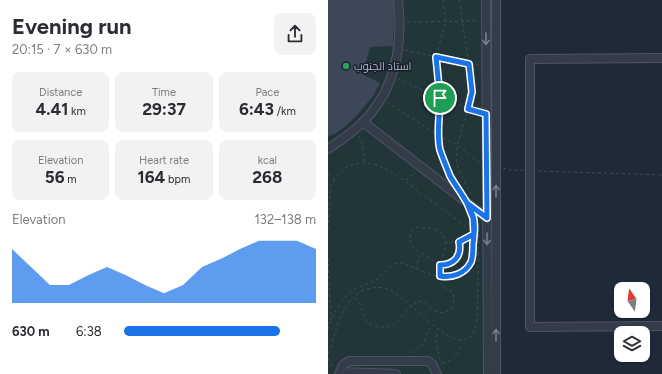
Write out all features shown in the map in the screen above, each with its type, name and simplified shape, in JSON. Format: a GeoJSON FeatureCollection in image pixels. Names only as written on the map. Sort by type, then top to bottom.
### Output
{"type":"FeatureCollection","features":[{"type":"Feature","properties":{"kind":"street"},"geometry":{"type":"LineString","coordinates":[[328,149],[363,122],[382,98],[392,76],[397,58],[400,22],[398,0]]}},
{"type":"Feature","properties":{"kind":"street"},"geometry":{"type":"LineString","coordinates":[[486,0],[488,374]]}},
{"type":"Feature","properties":{"kind":"street"},"geometry":{"type":"LineString","coordinates":[[496,0],[496,374]]}},
{"type":"Feature","properties":{"kind":"street"},"geometry":{"type":"LineString","coordinates":[[662,58],[530,59],[530,327],[662,326]]}},
{"type":"Feature","properties":{"kind":"street"},"geometry":{"type":"LineString","coordinates":[[363,122],[422,168],[471,201],[478,211],[487,218]]}},
{"type":"Feature","properties":{"kind":"street"},"geometry":{"type":"LineString","coordinates":[[396,374],[339,373],[343,365],[349,361],[429,362],[438,371]]}},
{"type":"Feature","properties":{"kind":"path"},"geometry":{"type":"LineString","coordinates":[[443,0],[446,22],[436,57],[440,98],[438,135],[440,150],[450,176],[459,190]]}},
{"type":"Feature","properties":{"kind":"path"},"geometry":{"type":"LineString","coordinates":[[328,329],[338,307],[348,294],[358,287],[378,279],[386,268],[393,264],[399,262],[405,263],[416,269],[440,276],[453,276],[460,273],[471,261],[474,234],[471,201],[456,160],[457,145],[472,92],[459,0]]}},
{"type":"Feature","properties":{"kind":"path"},"geometry":{"type":"LineString","coordinates":[[400,22],[486,21]]}},
{"type":"Feature","properties":{"kind":"path"},"geometry":{"type":"LineString","coordinates":[[398,48],[469,64],[486,66]]}},
{"type":"Feature","properties":{"kind":"path"},"geometry":{"type":"LineString","coordinates":[[392,76],[440,98],[486,114]]}},
{"type":"Feature","properties":{"kind":"path"},"geometry":{"type":"LineString","coordinates":[[382,98],[438,135],[457,145],[482,164],[487,165]]}},
{"type":"Feature","properties":{"kind":"path"},"geometry":{"type":"LineString","coordinates":[[355,128],[362,143],[365,163]]}},
{"type":"Feature","properties":{"kind":"path"},"geometry":{"type":"LineString","coordinates":[[328,229],[331,187],[335,178],[347,167],[365,163],[376,165],[405,180],[474,234]]}},
{"type":"Feature","properties":{"kind":"path"},"geometry":{"type":"LineString","coordinates":[[496,166],[508,170],[662,175]]}},
{"type":"Feature","properties":{"kind":"path"},"geometry":{"type":"LineString","coordinates":[[405,180],[422,168]]}},
{"type":"Feature","properties":{"kind":"path"},"geometry":{"type":"LineString","coordinates":[[328,174],[335,178]]}},
{"type":"Feature","properties":{"kind":"path"},"geometry":{"type":"LineString","coordinates":[[471,340],[476,332],[477,321],[477,254],[480,227],[478,211]]}},
{"type":"Feature","properties":{"kind":"path"},"geometry":{"type":"LineString","coordinates":[[354,297],[359,300],[365,320],[372,326],[387,328],[396,323],[410,306],[417,302],[423,301],[432,310],[439,312],[450,309],[454,305],[455,299],[453,293],[440,283],[440,265],[446,242],[441,233],[430,228],[414,228],[411,234],[411,242],[415,250],[440,265],[449,264],[454,261],[460,252],[459,242]]}},
{"type":"Feature","properties":{"kind":"path"},"geometry":{"type":"LineString","coordinates":[[446,242],[459,242],[474,234]]}},
{"type":"Feature","properties":{"kind":"path"},"geometry":{"type":"LineString","coordinates":[[416,269],[419,257],[422,253]]}},
{"type":"Feature","properties":{"kind":"path"},"geometry":{"type":"LineString","coordinates":[[328,258],[331,321]]}},
{"type":"Feature","properties":{"kind":"path"},"geometry":{"type":"LineString","coordinates":[[328,354],[342,313],[349,303],[354,297],[367,289],[381,287],[391,290],[399,295],[437,334],[436,342],[441,363],[438,371]]}},
{"type":"Feature","properties":{"kind":"path"},"geometry":{"type":"LineString","coordinates":[[412,361],[413,351],[422,346],[431,327]]}},
{"type":"Feature","properties":{"kind":"path"},"geometry":{"type":"LineString","coordinates":[[441,363],[450,361],[458,355],[461,346]]}},
{"type":"Feature","properties":{"kind":"path"},"geometry":{"type":"LineString","coordinates":[[328,358],[333,368],[339,373]]}},
{"type":"Feature","properties":{"kind":"green space"},"geometry":{"type":"Polygon","coordinates":[[[328,0],[485,0],[484,374],[328,374],[328,0]]]}},
{"type":"Feature","properties":{"kind":"building","name":"استاد الجنوب"},"geometry":{"type":"Polygon","coordinates":[[[328,0],[393,0],[394,17],[393,46],[370,47],[367,59],[360,73],[380,83],[373,96],[346,126],[335,134],[328,136],[328,0]]]}},
{"type":"Feature","properties":{"kind":"place","name":"استاد الجنوب"},"geometry":{"type":"Point","coordinates":[346,66]}},
{"type":"Feature","properties":{"kind":"route"},"geometry":{"type":"LineString","coordinates":[[440,98],[436,57],[469,64],[472,92],[468,109],[486,114],[487,218],[467,203],[473,218],[474,234],[459,242],[460,252],[454,261],[449,264],[440,265],[440,276],[442,277],[453,276],[460,273],[467,267],[471,261],[474,234],[473,218],[467,203],[450,176],[440,150],[438,127],[440,98]]}}]}
